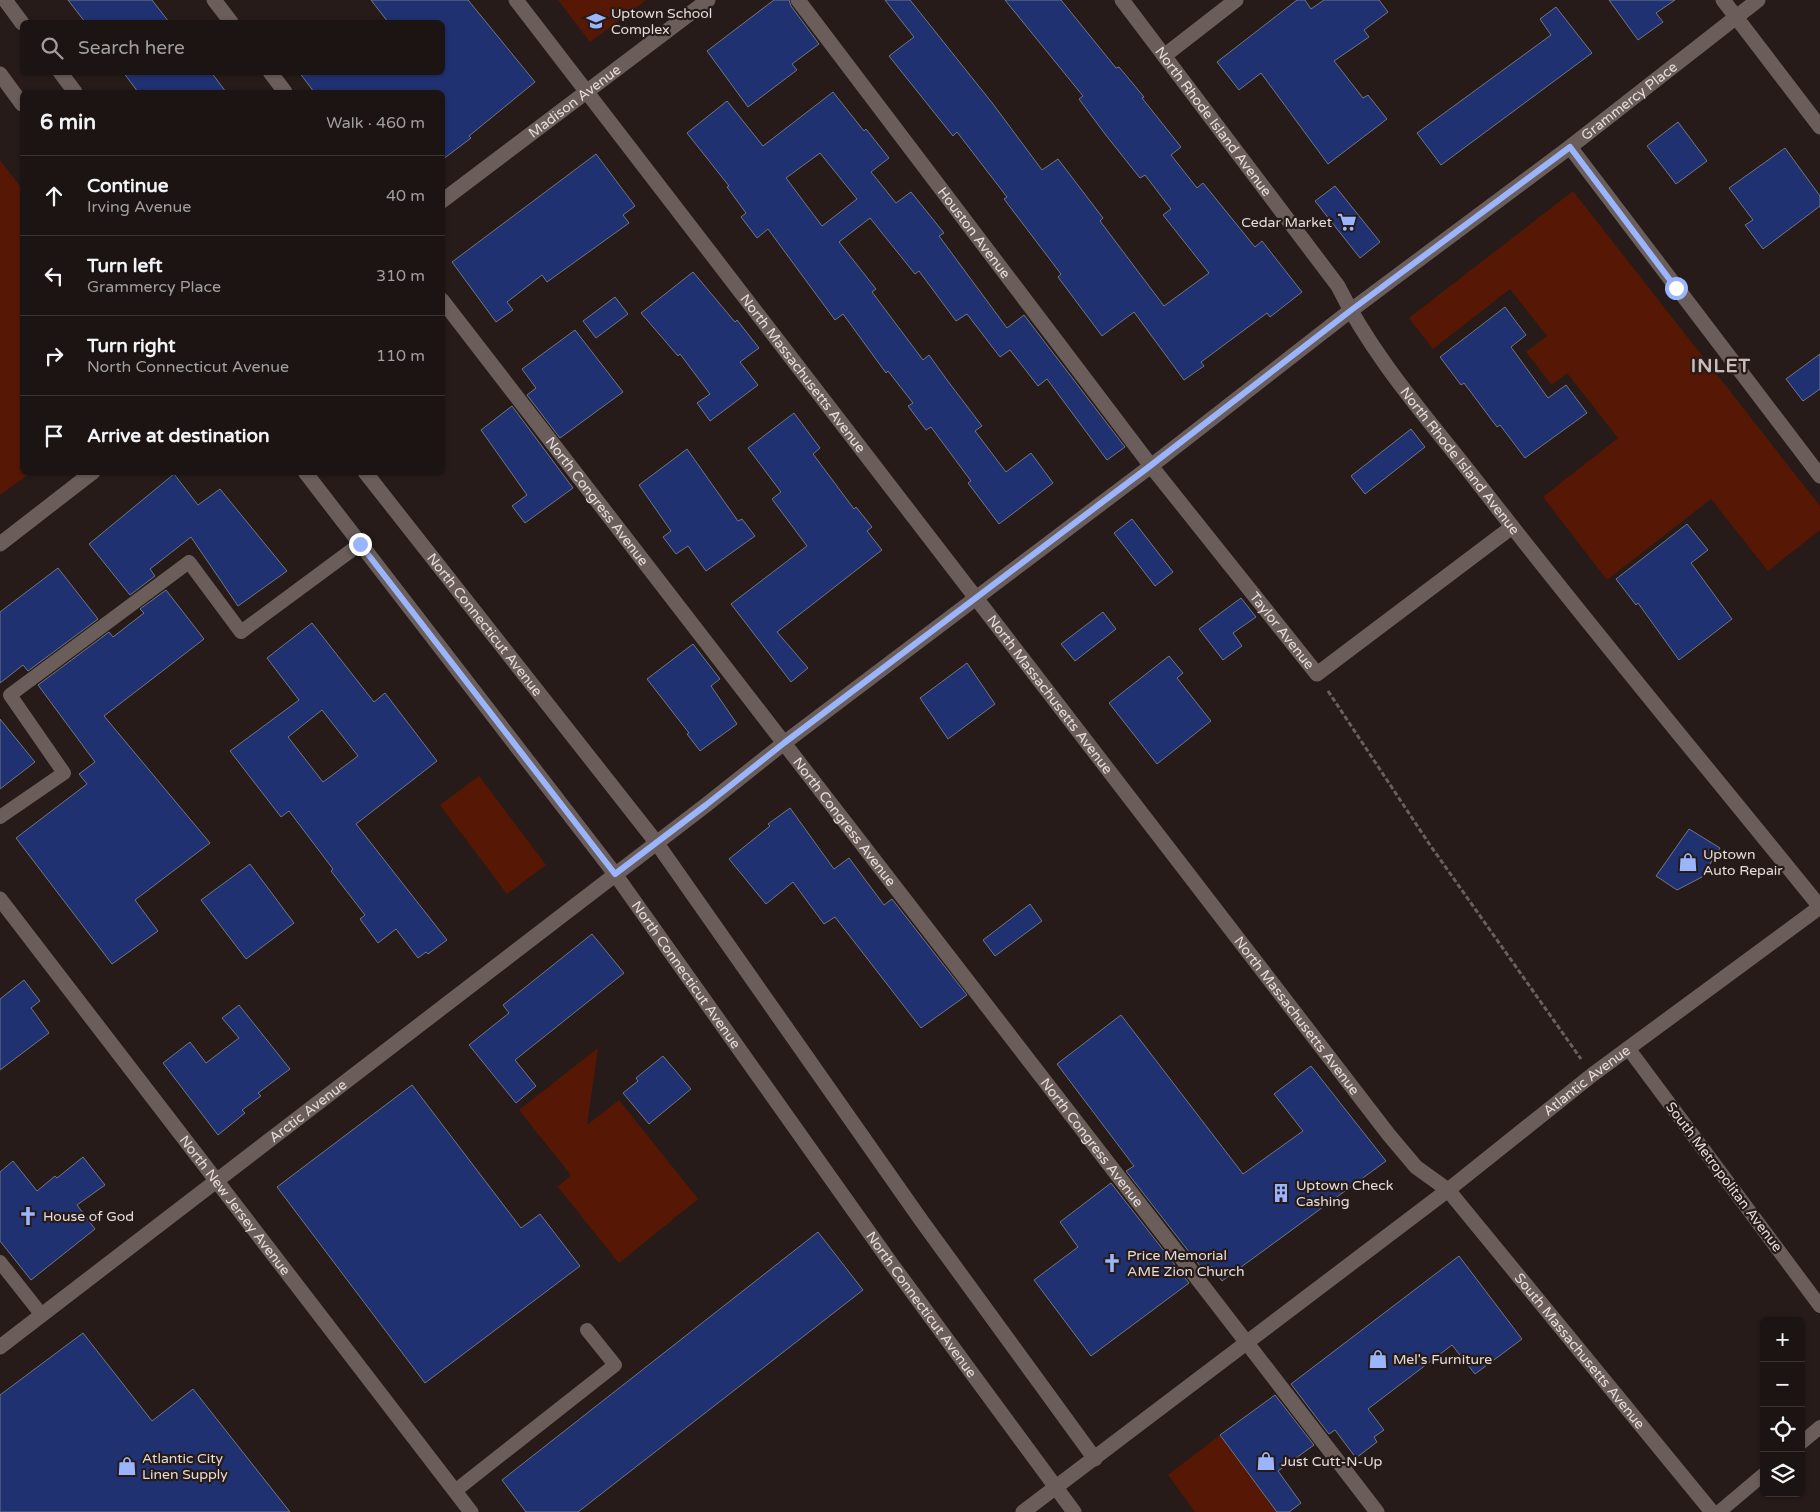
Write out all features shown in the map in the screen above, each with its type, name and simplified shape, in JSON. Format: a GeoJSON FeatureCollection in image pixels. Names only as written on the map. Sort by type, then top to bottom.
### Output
{"type":"FeatureCollection","features":[{"type":"Feature","properties":{"kind":"street"},"geometry":{"type":"LineString","coordinates":[[5,0],[20,20]]}},
{"type":"Feature","properties":{"kind":"street"},"geometry":{"type":"LineString","coordinates":[[214,0],[229,20]]}},
{"type":"Feature","properties":{"kind":"street","name":"North Massachusetts Avenue"},"geometry":{"type":"LineString","coordinates":[[516,0],[1389,1135],[1416,1167],[1448,1190]]}},
{"type":"Feature","properties":{"kind":"street","name":"Madison Avenue"},"geometry":{"type":"LineString","coordinates":[[445,199],[708,0]]}},
{"type":"Feature","properties":{"kind":"street","name":"Houston Avenue"},"geometry":{"type":"LineString","coordinates":[[798,0],[1150,466]]}},
{"type":"Feature","properties":{"kind":"street","name":"North Rhode Island Avenue"},"geometry":{"type":"LineString","coordinates":[[1122,0],[1338,286],[1350,311],[1372,347],[1512,527],[1820,907]]}},
{"type":"Feature","properties":{"kind":"street"},"geometry":{"type":"LineString","coordinates":[[1164,56],[1236,0]]}},
{"type":"Feature","properties":{"kind":"street"},"geometry":{"type":"LineString","coordinates":[[1723,0],[1820,127]]}},
{"type":"Feature","properties":{"kind":"street","name":"Grammercy Place"},"geometry":{"type":"LineString","coordinates":[[615,874],[1350,311],[1570,147],[1758,0]]}},
{"type":"Feature","properties":{"kind":"street"},"geometry":{"type":"LineString","coordinates":[[0,74],[20,101]]}},
{"type":"Feature","properties":{"kind":"street"},"geometry":{"type":"LineString","coordinates":[[62,75],[74,90]]}},
{"type":"Feature","properties":{"kind":"street"},"geometry":{"type":"LineString","coordinates":[[272,75],[284,90]]}},
{"type":"Feature","properties":{"kind":"street"},"geometry":{"type":"LineString","coordinates":[[1570,147],[1820,476]]}},
{"type":"Feature","properties":{"kind":"street","name":"North Congress Avenue"},"geometry":{"type":"LineString","coordinates":[[445,304],[1377,1512]]}},
{"type":"Feature","properties":{"kind":"street","name":"Taylor Avenue"},"geometry":{"type":"LineString","coordinates":[[1150,466],[1317,674],[1512,527]]}},
{"type":"Feature","properties":{"kind":"street"},"geometry":{"type":"LineString","coordinates":[[0,544],[89,475]]}},
{"type":"Feature","properties":{"kind":"street","name":"North Connecticut Avenue"},"geometry":{"type":"LineString","coordinates":[[307,475],[615,874],[893,1266],[1074,1512]]}},
{"type":"Feature","properties":{"kind":"street","name":"North Connecticut Avenue"},"geometry":{"type":"LineString","coordinates":[[367,475],[656,842],[921,1220],[1094,1459]]}},
{"type":"Feature","properties":{"kind":"street","name":"Arctic Avenue"},"geometry":{"type":"LineString","coordinates":[[0,1347],[615,874]]}},
{"type":"Feature","properties":{"kind":"street","name":"North New Jersey Avenue"},"geometry":{"type":"LineString","coordinates":[[0,899],[471,1512]]}},
{"type":"Feature","properties":{"kind":"street","name":"Atlantic Avenue"},"geometry":{"type":"LineString","coordinates":[[1023,1512],[1448,1190],[1592,1075],[1820,907]]}},
{"type":"Feature","properties":{"kind":"street","name":"South Massachusetts Avenue"},"geometry":{"type":"LineString","coordinates":[[1448,1190],[1712,1512]]}},
{"type":"Feature","properties":{"kind":"lane"},"geometry":{"type":"LineString","coordinates":[[0,817],[64,772],[10,695],[189,562],[241,632],[360,544]]}},
{"type":"Feature","properties":{"kind":"lane","name":"South Metropolitan Avenue"},"geometry":{"type":"LineString","coordinates":[[1628,1048],[1820,1306]]}},
{"type":"Feature","properties":{"kind":"lane"},"geometry":{"type":"LineString","coordinates":[[0,1262],[41,1314]]}},
{"type":"Feature","properties":{"kind":"lane"},"geometry":{"type":"LineString","coordinates":[[455,1492],[615,1365],[586,1330]]}},
{"type":"Feature","properties":{"kind":"lane"},"geometry":{"type":"LineString","coordinates":[[1805,1439],[1820,1427]]}},
{"type":"Feature","properties":{"kind":"lane"},"geometry":{"type":"LineString","coordinates":[[1719,1512],[1760,1477]]}},
{"type":"Feature","properties":{"kind":"path"},"geometry":{"type":"LineString","coordinates":[[1317,674],[1430,845],[1592,1075]]}},
{"type":"Feature","properties":{"kind":"shaded area","name":"Uptown School Complex"},"geometry":{"type":"Polygon","coordinates":[[[558,0],[646,0],[590,42],[558,0]]]}},
{"type":"Feature","properties":{"kind":"shaded area"},"geometry":{"type":"Polygon","coordinates":[[[0,160],[20,186],[20,475],[27,475],[0,495],[0,160]]]}},
{"type":"Feature","properties":{"kind":"shaded area"},"geometry":{"type":"Polygon","coordinates":[[[1573,191],[1820,506],[1820,530],[1768,571],[1711,499],[1607,580],[1543,497],[1618,438],[1567,373],[1552,385],[1526,352],[1547,336],[1510,289],[1433,349],[1409,318],[1573,191]]]}},
{"type":"Feature","properties":{"kind":"shaded area"},"geometry":{"type":"Polygon","coordinates":[[[479,776],[546,865],[507,894],[440,805],[479,776]]]}},
{"type":"Feature","properties":{"kind":"shaded area"},"geometry":{"type":"Polygon","coordinates":[[[598,1048],[587,1125],[619,1100],[698,1199],[619,1263],[558,1187],[571,1175],[519,1110],[598,1048]]]}},
{"type":"Feature","properties":{"kind":"shaded area"},"geometry":{"type":"Polygon","coordinates":[[[1220,1435],[1277,1512],[1195,1512],[1168,1475],[1220,1435]]]}},
{"type":"Feature","properties":{"kind":"building"},"geometry":{"type":"Polygon","coordinates":[[[68,0],[152,0],[167,20],[83,20],[68,0]]]}},
{"type":"Feature","properties":{"kind":"building"},"geometry":{"type":"Polygon","coordinates":[[[371,0],[468,0],[535,82],[469,136],[471,138],[445,158],[445,90],[312,90],[301,75],[445,75],[445,20],[386,20],[371,0]]]}},
{"type":"Feature","properties":{"kind":"building"},"geometry":{"type":"Polygon","coordinates":[[[774,0],[789,0],[791,6],[819,44],[792,64],[797,70],[748,107],[707,51],[774,0]]]}},
{"type":"Feature","properties":{"kind":"building"},"geometry":{"type":"Polygon","coordinates":[[[885,0],[910,0],[993,104],[1042,170],[1058,159],[1103,218],[1100,221],[1164,306],[1209,273],[1163,215],[1171,209],[1145,175],[1140,178],[1105,134],[1079,99],[1083,96],[1005,0],[1061,0],[1116,68],[1119,67],[1144,97],[1142,98],[1181,147],[1171,155],[1197,188],[1203,183],[1255,247],[1262,241],[1302,292],[1270,317],[1267,313],[1201,362],[1204,366],[1184,380],[1134,312],[1102,336],[1058,277],[1061,274],[1004,199],[1007,197],[957,132],[953,136],[889,56],[914,37],[885,0]]]}},
{"type":"Feature","properties":{"kind":"building"},"geometry":{"type":"Polygon","coordinates":[[[1297,0],[1305,0],[1311,9],[1324,0],[1379,0],[1388,12],[1364,30],[1369,37],[1334,61],[1363,98],[1368,95],[1387,119],[1328,164],[1261,73],[1239,90],[1217,62],[1297,0]]]}},
{"type":"Feature","properties":{"kind":"building"},"geometry":{"type":"Polygon","coordinates":[[[1609,0],[1675,0],[1656,13],[1663,22],[1638,40],[1609,0]]]}},
{"type":"Feature","properties":{"kind":"building"},"geometry":{"type":"Polygon","coordinates":[[[1556,7],[1592,53],[1441,165],[1417,133],[1551,35],[1540,19],[1556,7]]]}},
{"type":"Feature","properties":{"kind":"building"},"geometry":{"type":"Polygon","coordinates":[[[125,75],[213,75],[224,90],[136,90],[125,75]]]}},
{"type":"Feature","properties":{"kind":"building"},"geometry":{"type":"Polygon","coordinates":[[[833,92],[864,131],[866,129],[889,158],[871,172],[896,203],[911,192],[944,233],[939,236],[1007,328],[1024,315],[1125,447],[1107,460],[1047,379],[1038,386],[1010,350],[1000,357],[967,314],[956,321],[919,271],[915,274],[870,218],[839,242],[876,289],[872,292],[923,360],[929,355],[982,426],[975,431],[1006,472],[1031,453],[1053,483],[999,524],[968,483],[971,481],[931,427],[926,430],[908,406],[913,403],[888,371],[886,373],[843,314],[835,320],[768,229],[757,238],[741,217],[746,213],[727,187],[729,186],[687,133],[727,101],[763,146],[833,92]],[[820,153],[786,178],[822,226],[857,199],[820,153]]]}},
{"type":"Feature","properties":{"kind":"building"},"geometry":{"type":"Polygon","coordinates":[[[1678,122],[1707,161],[1676,184],[1647,146],[1678,122]]]}},
{"type":"Feature","properties":{"kind":"building"},"geometry":{"type":"Polygon","coordinates":[[[1785,148],[1820,196],[1820,206],[1763,249],[1745,225],[1753,220],[1729,188],[1785,148]]]}},
{"type":"Feature","properties":{"kind":"building"},"geometry":{"type":"Polygon","coordinates":[[[596,154],[635,206],[623,215],[629,223],[547,282],[542,275],[507,302],[513,310],[496,322],[452,262],[596,154]]]}},
{"type":"Feature","properties":{"kind":"building","name":"Cedar Market"},"geometry":{"type":"Polygon","coordinates":[[[1335,186],[1380,242],[1360,258],[1315,201],[1335,186]]]}},
{"type":"Feature","properties":{"kind":"building"},"geometry":{"type":"Polygon","coordinates":[[[693,272],[735,322],[737,320],[759,348],[740,362],[758,385],[710,421],[697,403],[710,394],[680,354],[678,356],[641,313],[693,272]]]}},
{"type":"Feature","properties":{"kind":"building"},"geometry":{"type":"Polygon","coordinates":[[[615,297],[628,314],[596,338],[583,321],[615,297]]]}},
{"type":"Feature","properties":{"kind":"building"},"geometry":{"type":"Polygon","coordinates":[[[1505,307],[1526,335],[1511,347],[1548,398],[1566,385],[1587,413],[1525,458],[1500,425],[1497,427],[1464,383],[1461,385],[1440,357],[1505,307]]]}},
{"type":"Feature","properties":{"kind":"building"},"geometry":{"type":"Polygon","coordinates":[[[575,330],[623,392],[560,438],[527,395],[536,388],[522,369],[575,330]]]}},
{"type":"Feature","properties":{"kind":"building"},"geometry":{"type":"Polygon","coordinates":[[[1820,354],[1820,389],[1803,401],[1786,379],[1820,354]]]}},
{"type":"Feature","properties":{"kind":"building"},"geometry":{"type":"Polygon","coordinates":[[[512,406],[573,488],[525,523],[512,506],[527,495],[481,430],[512,406]]]}},
{"type":"Feature","properties":{"kind":"building"},"geometry":{"type":"Polygon","coordinates":[[[794,413],[820,448],[813,454],[854,509],[856,507],[872,527],[867,531],[882,550],[777,632],[808,668],[791,682],[731,604],[807,546],[772,499],[781,492],[748,448],[794,413]]]}},
{"type":"Feature","properties":{"kind":"building"},"geometry":{"type":"Polygon","coordinates":[[[1411,429],[1425,447],[1365,494],[1351,476],[1411,429]]]}},
{"type":"Feature","properties":{"kind":"building"},"geometry":{"type":"Polygon","coordinates":[[[687,449],[738,521],[742,519],[755,536],[706,571],[688,546],[676,554],[663,537],[671,531],[639,485],[687,449]]]}},
{"type":"Feature","properties":{"kind":"building"},"geometry":{"type":"Polygon","coordinates":[[[175,475],[198,505],[220,489],[287,571],[238,606],[191,537],[150,569],[155,576],[130,595],[89,544],[175,475]]]}},
{"type":"Feature","properties":{"kind":"building"},"geometry":{"type":"Polygon","coordinates":[[[1132,519],[1173,572],[1155,586],[1114,533],[1132,519]]]}},
{"type":"Feature","properties":{"kind":"building"},"geometry":{"type":"Polygon","coordinates":[[[1687,524],[1708,550],[1691,563],[1732,619],[1679,660],[1638,603],[1636,605],[1616,579],[1687,524]]]}},
{"type":"Feature","properties":{"kind":"building"},"geometry":{"type":"Polygon","coordinates":[[[58,568],[98,619],[28,671],[23,665],[0,683],[0,612],[58,568]]]}},
{"type":"Feature","properties":{"kind":"building"},"geometry":{"type":"Polygon","coordinates":[[[166,590],[204,639],[104,716],[210,843],[135,900],[158,931],[112,964],[16,838],[87,784],[79,774],[95,762],[38,685],[109,632],[113,637],[144,613],[140,609],[166,590]]]}},
{"type":"Feature","properties":{"kind":"building"},"geometry":{"type":"Polygon","coordinates":[[[1241,598],[1256,617],[1233,633],[1242,646],[1223,660],[1199,629],[1241,598]]]}},
{"type":"Feature","properties":{"kind":"building"},"geometry":{"type":"Polygon","coordinates":[[[1103,612],[1116,629],[1075,661],[1061,644],[1103,612]]]}},
{"type":"Feature","properties":{"kind":"building"},"geometry":{"type":"Polygon","coordinates":[[[312,623],[374,702],[385,693],[437,761],[356,824],[447,940],[428,954],[426,952],[418,958],[396,929],[378,943],[360,919],[365,915],[289,811],[281,817],[230,751],[299,700],[267,658],[312,623]],[[322,710],[288,737],[323,782],[358,756],[322,710]]]}},
{"type":"Feature","properties":{"kind":"building"},"geometry":{"type":"Polygon","coordinates":[[[693,644],[720,679],[711,686],[737,724],[700,751],[687,734],[689,733],[647,679],[693,644]]]}},
{"type":"Feature","properties":{"kind":"building"},"geometry":{"type":"Polygon","coordinates":[[[1169,656],[1183,673],[1177,678],[1211,721],[1157,764],[1109,703],[1169,656]]]}},
{"type":"Feature","properties":{"kind":"building"},"geometry":{"type":"Polygon","coordinates":[[[967,663],[995,704],[948,739],[920,698],[967,663]]]}},
{"type":"Feature","properties":{"kind":"building"},"geometry":{"type":"Polygon","coordinates":[[[0,719],[35,762],[0,789],[0,719]]]}},
{"type":"Feature","properties":{"kind":"building"},"geometry":{"type":"Polygon","coordinates":[[[790,808],[834,869],[849,858],[884,905],[892,899],[967,995],[921,1028],[835,917],[824,924],[793,882],[766,904],[729,859],[770,826],[768,824],[790,808]]]}},
{"type":"Feature","properties":{"kind":"building","name":"Uptown Auto Repair"},"geometry":{"type":"Polygon","coordinates":[[[1689,829],[1720,848],[1702,877],[1677,890],[1656,876],[1689,829]]]}},
{"type":"Feature","properties":{"kind":"building"},"geometry":{"type":"Polygon","coordinates":[[[250,864],[294,923],[246,959],[201,900],[250,864]]]}},
{"type":"Feature","properties":{"kind":"building"},"geometry":{"type":"Polygon","coordinates":[[[1030,904],[1042,921],[995,956],[983,940],[1030,904]]]}},
{"type":"Feature","properties":{"kind":"building"},"geometry":{"type":"Polygon","coordinates":[[[592,934],[624,973],[515,1060],[536,1086],[516,1103],[469,1045],[509,1013],[503,1005],[592,934]]]}},
{"type":"Feature","properties":{"kind":"building"},"geometry":{"type":"Polygon","coordinates":[[[24,980],[40,1001],[31,1008],[49,1033],[0,1070],[0,999],[24,980]]]}},
{"type":"Feature","properties":{"kind":"building"},"geometry":{"type":"Polygon","coordinates":[[[239,1005],[290,1069],[258,1093],[261,1096],[242,1110],[245,1113],[218,1135],[163,1063],[190,1042],[206,1063],[239,1038],[222,1018],[239,1005]]]}},
{"type":"Feature","properties":{"kind":"building"},"geometry":{"type":"Polygon","coordinates":[[[1121,1015],[1243,1174],[1303,1131],[1274,1094],[1311,1066],[1386,1161],[1222,1281],[1211,1266],[1204,1271],[1126,1171],[1134,1166],[1057,1064],[1121,1015]]]}},
{"type":"Feature","properties":{"kind":"building"},"geometry":{"type":"Polygon","coordinates":[[[663,1056],[691,1089],[649,1124],[623,1093],[638,1081],[636,1078],[663,1056]]]}},
{"type":"Feature","properties":{"kind":"building"},"geometry":{"type":"Polygon","coordinates":[[[412,1085],[521,1228],[540,1214],[580,1266],[425,1383],[277,1187],[412,1085]]]}},
{"type":"Feature","properties":{"kind":"building","name":"House of God"},"geometry":{"type":"Polygon","coordinates":[[[83,1157],[105,1185],[77,1205],[95,1229],[31,1280],[0,1241],[0,1172],[13,1161],[37,1191],[83,1157]]]}},
{"type":"Feature","properties":{"kind":"building","name":"Price Memorial AME Zion Church"},"geometry":{"type":"Polygon","coordinates":[[[1111,1183],[1189,1283],[1091,1356],[1034,1280],[1078,1247],[1060,1222],[1111,1183]]]}},
{"type":"Feature","properties":{"kind":"building"},"geometry":{"type":"Polygon","coordinates":[[[818,1232],[863,1290],[578,1512],[526,1512],[502,1480],[818,1232]]]}},
{"type":"Feature","properties":{"kind":"building","name":"Mel's Furniture"},"geometry":{"type":"Polygon","coordinates":[[[1459,1256],[1522,1339],[1475,1374],[1452,1345],[1368,1409],[1384,1430],[1374,1437],[1377,1442],[1356,1458],[1335,1430],[1329,1434],[1291,1384],[1459,1256]]]}},
{"type":"Feature","properties":{"kind":"building","name":"Atlantic City Linen Supply"},"geometry":{"type":"Polygon","coordinates":[[[83,1333],[152,1421],[193,1389],[290,1512],[0,1512],[0,1395],[83,1333]]]}},
{"type":"Feature","properties":{"kind":"building","name":"Just Cutt-N-Up"},"geometry":{"type":"Polygon","coordinates":[[[1275,1395],[1314,1445],[1278,1471],[1301,1503],[1289,1512],[1277,1512],[1220,1435],[1275,1395]]]}},
{"type":"Feature","properties":{"kind":"place","name":"Uptown School Complex"},"geometry":{"type":"Point","coordinates":[596,21]}},
{"type":"Feature","properties":{"kind":"place","name":"Cedar Market"},"geometry":{"type":"Point","coordinates":[1347,222]}},
{"type":"Feature","properties":{"kind":"place","name":"Uptown Auto Repair"},"geometry":{"type":"Point","coordinates":[1688,862]}},
{"type":"Feature","properties":{"kind":"place","name":"Uptown Check Cashing"},"geometry":{"type":"Point","coordinates":[1281,1193]}},
{"type":"Feature","properties":{"kind":"place","name":"House of God"},"geometry":{"type":"Point","coordinates":[28,1216]}},
{"type":"Feature","properties":{"kind":"place","name":"Price Memorial AME Zion Church"},"geometry":{"type":"Point","coordinates":[1112,1263]}},
{"type":"Feature","properties":{"kind":"place","name":"Mel's Furniture"},"geometry":{"type":"Point","coordinates":[1378,1359]}},
{"type":"Feature","properties":{"kind":"place","name":"Just Cutt-N-Up"},"geometry":{"type":"Point","coordinates":[1266,1461]}},
{"type":"Feature","properties":{"kind":"place","name":"Atlantic City Linen Supply"},"geometry":{"type":"Point","coordinates":[127,1466]}},
{"type":"Feature","properties":{"kind":"district","name":"INLET"},"geometry":{"type":"Point","coordinates":[1721,366]}},
{"type":"Feature","properties":{"kind":"route"},"geometry":{"type":"LineString","coordinates":[[360,544],[615,874],[1350,311],[1570,147],[1676,288]]}}]}
